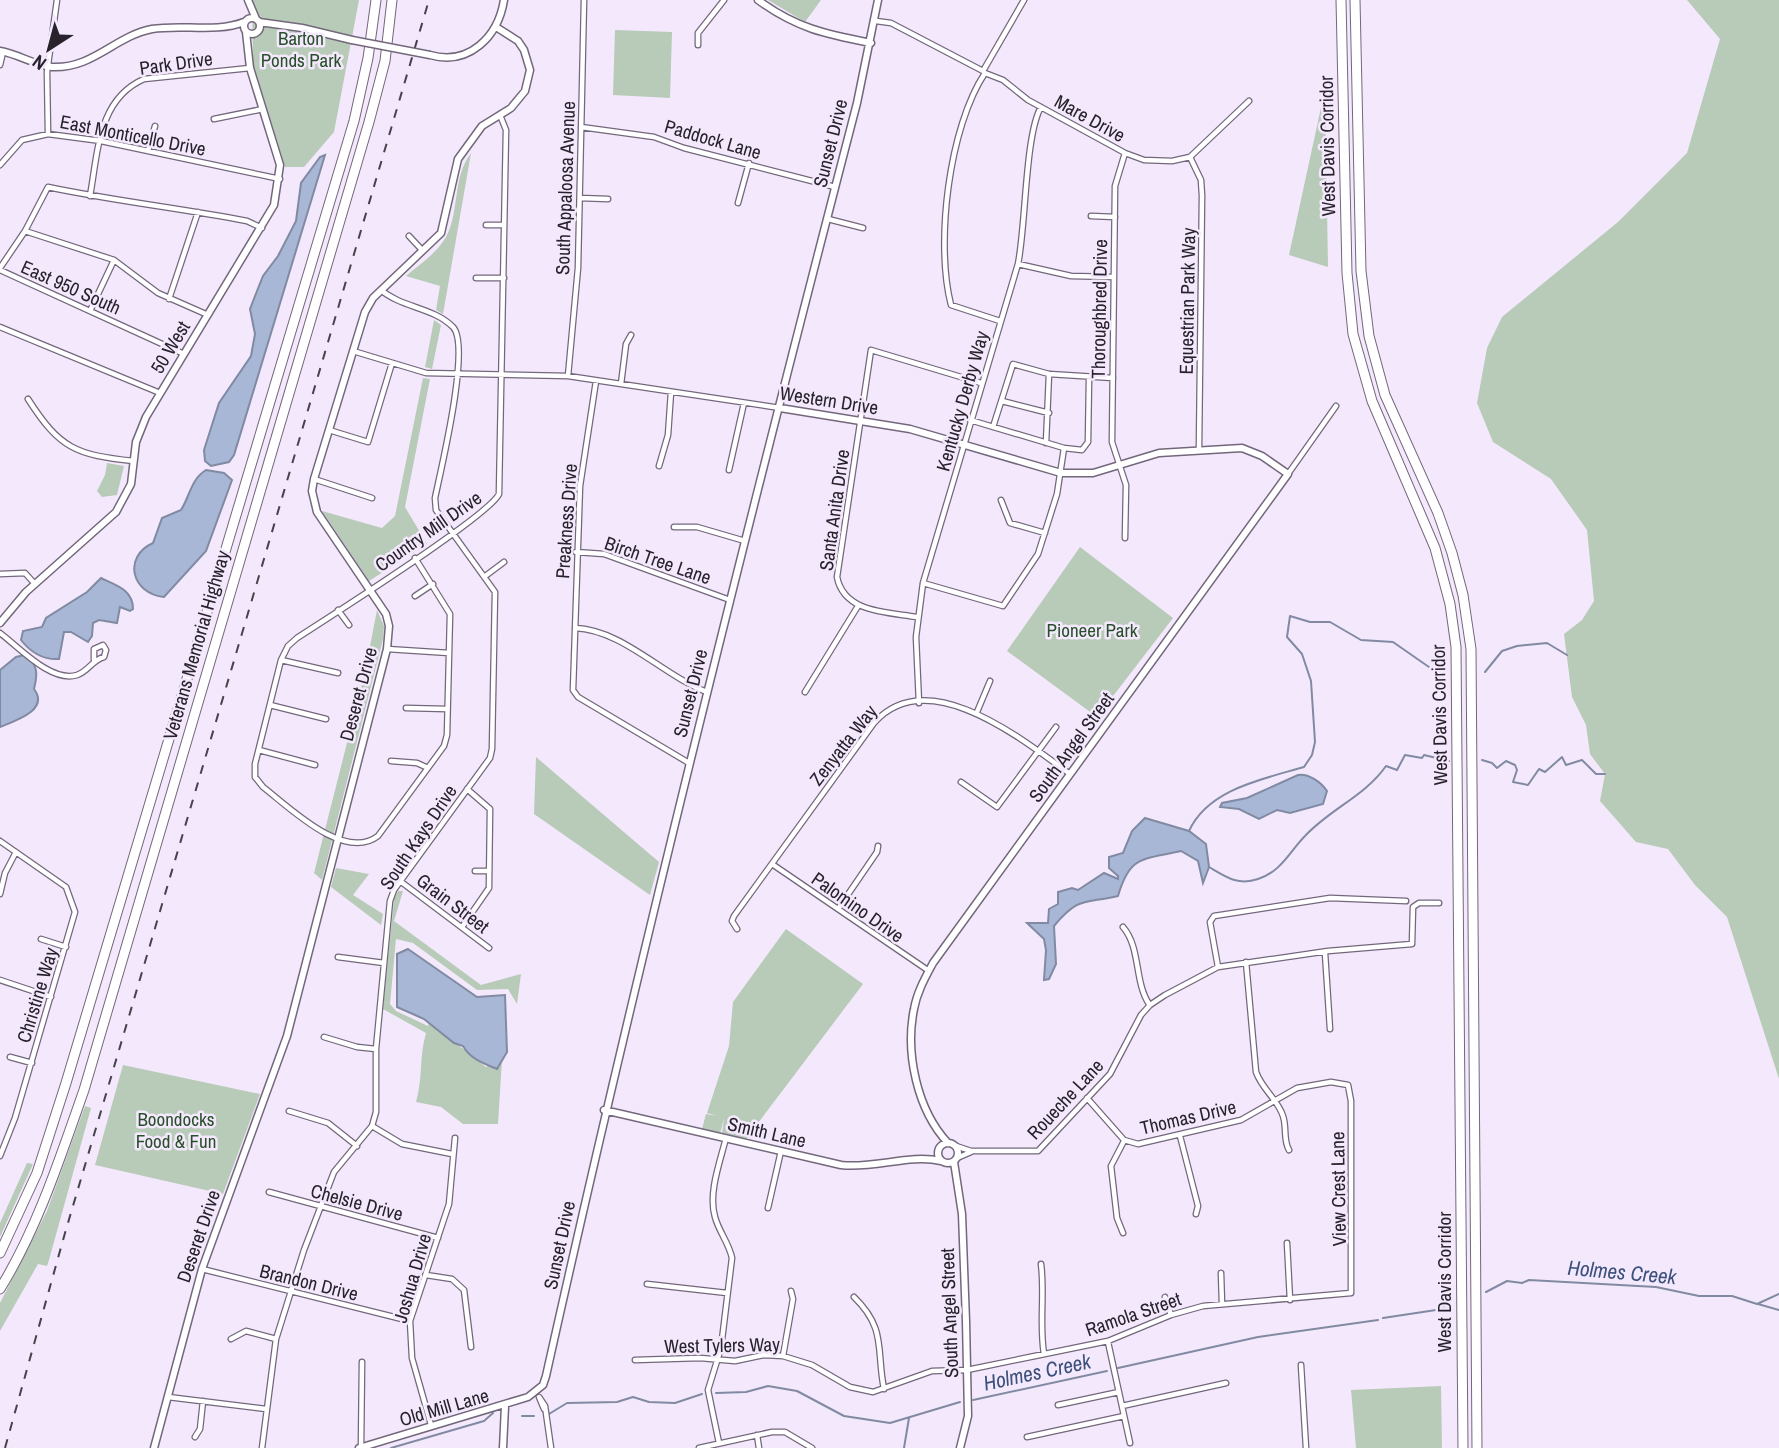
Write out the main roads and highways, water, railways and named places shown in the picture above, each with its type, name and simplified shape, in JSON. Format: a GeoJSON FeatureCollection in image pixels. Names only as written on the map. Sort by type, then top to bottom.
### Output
{"type":"FeatureCollection","features":[{"type":"Feature","properties":{"kind":"highway","name":"Veterans Memorial Highway"},"geometry":{"type":"LineString","coordinates":[[0,1254],[37,1173],[70,1071],[354,121],[373,27],[375,0]]}},
{"type":"Feature","properties":{"kind":"highway","name":"Veterans Memorial Highway"},"geometry":{"type":"LineString","coordinates":[[0,1289],[30,1233],[84,1090],[369,122],[385,61],[392,0]]}},
{"type":"Feature","properties":{"kind":"highway","name":"West Davis Corridor"},"geometry":{"type":"LineString","coordinates":[[1341,0],[1347,274],[1353,334],[1372,401],[1436,548],[1450,604],[1456,647],[1463,1448]]}},
{"type":"Feature","properties":{"kind":"highway","name":"West Davis Corridor"},"geometry":{"type":"LineString","coordinates":[[1355,0],[1361,271],[1369,336],[1385,396],[1448,540],[1463,595],[1469,637],[1477,1448]]}},
{"type":"Feature","properties":{"kind":"water"},"geometry":{"type":"Polygon","coordinates":[[[325,155],[234,455],[229,462],[211,466],[205,461],[204,450],[219,403],[251,356],[255,334],[250,309],[263,276],[278,256],[296,221],[301,183],[320,157],[325,155]]]}},
{"type":"Feature","properties":{"kind":"water"},"geometry":{"type":"Polygon","coordinates":[[[206,470],[224,473],[232,480],[206,551],[164,597],[153,594],[138,582],[134,565],[137,557],[153,543],[162,518],[181,510],[194,483],[206,470]]]}},
{"type":"Feature","properties":{"kind":"water"},"geometry":{"type":"Polygon","coordinates":[[[101,578],[127,592],[132,602],[133,609],[130,611],[120,607],[117,623],[99,620],[93,623],[92,636],[88,642],[71,632],[64,632],[59,659],[38,655],[21,640],[23,631],[42,627],[46,618],[87,592],[101,578]]]}},
{"type":"Feature","properties":{"kind":"water"},"geometry":{"type":"Polygon","coordinates":[[[24,655],[36,669],[34,689],[38,703],[29,714],[0,727],[0,670],[16,657],[24,655]]]}},
{"type":"Feature","properties":{"kind":"water"},"geometry":{"type":"Polygon","coordinates":[[[1298,775],[1318,781],[1327,791],[1323,804],[1290,813],[1277,810],[1259,819],[1239,809],[1220,807],[1222,803],[1247,798],[1298,775]]]}},
{"type":"Feature","properties":{"kind":"water"},"geometry":{"type":"Polygon","coordinates":[[[1145,818],[1189,831],[1206,844],[1209,867],[1203,883],[1198,861],[1181,851],[1139,862],[1127,873],[1118,896],[1076,905],[1054,926],[1056,964],[1049,979],[1044,980],[1044,939],[1027,923],[1048,923],[1049,909],[1058,904],[1058,892],[1072,888],[1078,890],[1104,873],[1118,879],[1109,868],[1109,857],[1123,853],[1132,831],[1145,818]]]}},
{"type":"Feature","properties":{"kind":"water"},"geometry":{"type":"Polygon","coordinates":[[[408,949],[477,997],[505,995],[507,1052],[497,1069],[474,1058],[463,1046],[454,1043],[424,1019],[397,1007],[397,954],[408,949]]]}},
{"type":"Feature","properties":{"kind":"waterway"},"geometry":{"type":"LineString","coordinates":[[1189,831],[1209,805],[1223,795],[1255,781],[1304,767],[1312,755],[1315,742],[1311,681],[1302,654],[1287,637],[1290,616],[1310,622],[1330,622],[1361,640],[1393,642],[1439,674]]}},
{"type":"Feature","properties":{"kind":"waterway"},"geometry":{"type":"LineString","coordinates":[[1485,672],[1502,651],[1517,646],[1547,643],[1567,655]]}},
{"type":"Feature","properties":{"kind":"waterway"},"geometry":{"type":"LineString","coordinates":[[1209,867],[1238,881],[1251,881],[1266,876],[1279,866],[1315,826],[1368,786],[1386,766],[1397,770],[1405,755],[1422,758],[1424,755],[1449,761]]}},
{"type":"Feature","properties":{"kind":"waterway"},"geometry":{"type":"LineString","coordinates":[[1482,760],[1497,768],[1506,761],[1515,765],[1517,770],[1513,782],[1528,785],[1539,769],[1545,772],[1562,757],[1566,765],[1582,760],[1596,774],[1605,774]]}},
{"type":"Feature","properties":{"kind":"waterway","name":"Holmes Creek"},"geometry":{"type":"LineString","coordinates":[[1486,1292],[1507,1281],[1522,1283],[1529,1280],[1656,1287],[1699,1296],[1732,1296],[1757,1304],[1779,1294]]}},
{"type":"Feature","properties":{"kind":"waterway","name":"Holmes Creek"},"geometry":{"type":"LineString","coordinates":[[1383,1318],[1436,1310],[1451,1304]]}},
{"type":"Feature","properties":{"kind":"waterway","name":"Holmes Creek"},"geometry":{"type":"LineString","coordinates":[[1758,1304],[1779,1310]]}},
{"type":"Feature","properties":{"kind":"waterway","name":"Holmes Creek"},"geometry":{"type":"LineString","coordinates":[[1118,1368],[1258,1337],[1378,1320]]}},
{"type":"Feature","properties":{"kind":"waterway","name":"Holmes Creek"},"geometry":{"type":"LineString","coordinates":[[973,1400],[1107,1371]]}},
{"type":"Feature","properties":{"kind":"waterway","name":"Holmes Creek"},"geometry":{"type":"LineString","coordinates":[[716,1393],[746,1392],[768,1386],[797,1391],[844,1416],[890,1423],[960,1402]]}},
{"type":"Feature","properties":{"kind":"waterway","name":"Holmes Creek"},"geometry":{"type":"LineString","coordinates":[[549,1414],[567,1403],[617,1402],[633,1397],[649,1402],[675,1403],[702,1394]]}},
{"type":"Feature","properties":{"kind":"waterway","name":"Holmes Creek"},"geometry":{"type":"LineString","coordinates":[[391,1448],[484,1421],[493,1413]]}},
{"type":"Feature","properties":{"kind":"waterway","name":"Holmes Creek"},"geometry":{"type":"LineString","coordinates":[[522,1416],[534,1416]]}},
{"type":"Feature","properties":{"kind":"waterway"},"geometry":{"type":"LineString","coordinates":[[904,1448],[909,1418]]}},
{"type":"Feature","properties":{"kind":"railway"},"geometry":{"type":"LineString","coordinates":[[5,1448],[65,1233],[429,0]]}},
{"type":"Feature","properties":{"kind":"park label","name":"Barton Ponds Park"},"geometry":{"type":"Point","coordinates":[301,49]}},
{"type":"Feature","properties":{"kind":"park label","name":"Pioneer Park"},"geometry":{"type":"Point","coordinates":[1092,630]}},
{"type":"Feature","properties":{"kind":"park label","name":"Boondocks Food & Fun"},"geometry":{"type":"Point","coordinates":[176,1130]}}]}
